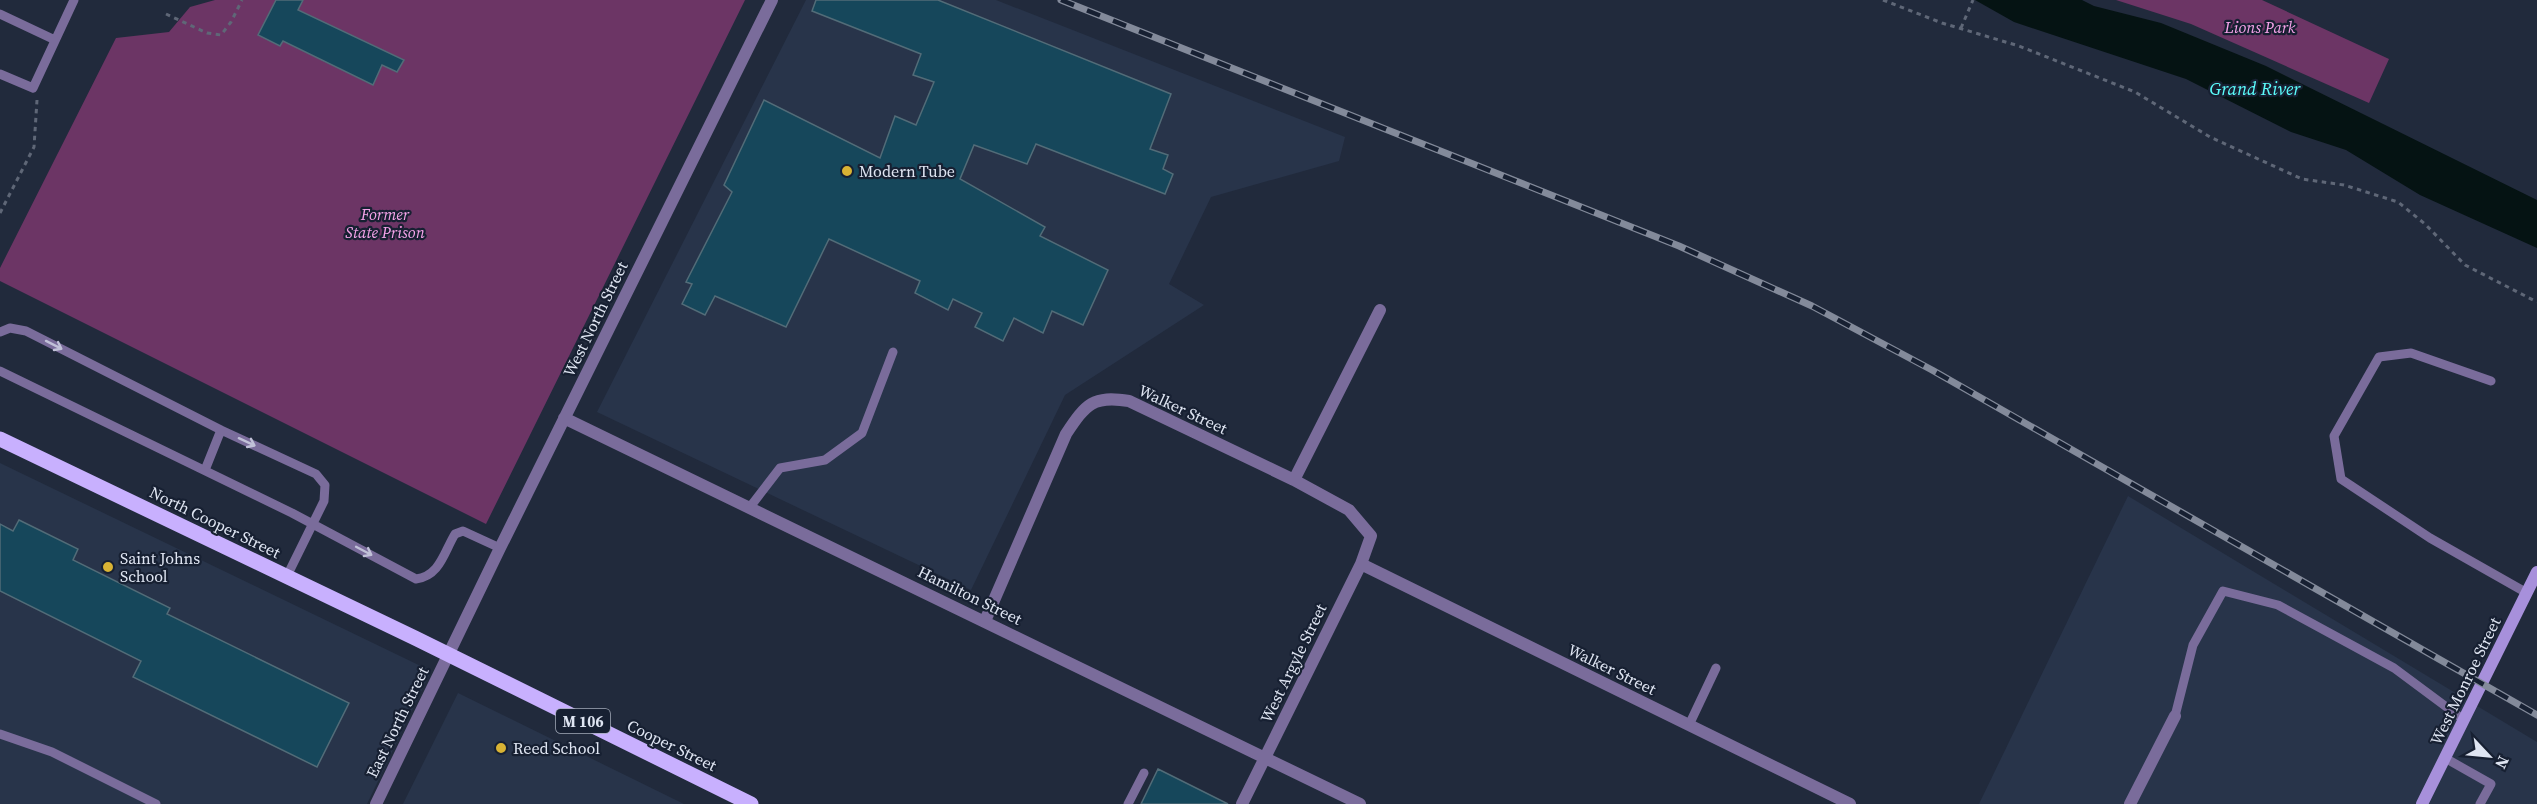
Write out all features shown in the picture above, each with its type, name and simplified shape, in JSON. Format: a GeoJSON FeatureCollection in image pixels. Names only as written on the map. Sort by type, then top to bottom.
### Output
{"type":"FeatureCollection","features":[{"type":"Feature","properties":{"kind":"main road","name":"North Cooper Street"},"geometry":{"type":"LineString","coordinates":[[0,439],[415,638]]}},
{"type":"Feature","properties":{"kind":"main road","name":"Cooper Street"},"geometry":{"type":"LineString","coordinates":[[415,638],[751,804]]}},
{"type":"Feature","properties":{"kind":"street","name":"West North Street"},"geometry":{"type":"LineString","coordinates":[[448,654],[772,0]]}},
{"type":"Feature","properties":{"kind":"street"},"geometry":{"type":"LineString","coordinates":[[1294,480],[1380,310]]}},
{"type":"Feature","properties":{"kind":"street","name":"Walker Street"},"geometry":{"type":"LineString","coordinates":[[985,621],[1066,434],[1079,415],[1096,400],[1109,398],[1130,401],[1294,480],[1350,510],[1371,536]]}},
{"type":"Feature","properties":{"kind":"street","name":"Hamilton Street"},"geometry":{"type":"LineString","coordinates":[[564,418],[1360,804]]}},
{"type":"Feature","properties":{"kind":"street","name":"West Argyle Street"},"geometry":{"type":"LineString","coordinates":[[1242,804],[1361,564],[1371,536]]}},
{"type":"Feature","properties":{"kind":"street","name":"Walker Street"},"geometry":{"type":"LineString","coordinates":[[1361,564],[1850,804]]}},
{"type":"Feature","properties":{"kind":"street","name":"West Monroe Street"},"geometry":{"type":"LineString","coordinates":[[2422,804],[2537,572]]}},
{"type":"Feature","properties":{"kind":"street","name":"East North Street"},"geometry":{"type":"LineString","coordinates":[[376,804],[448,654]]}},
{"type":"Feature","properties":{"kind":"street"},"geometry":{"type":"LineString","coordinates":[[2130,804],[2175,716]]}},
{"type":"Feature","properties":{"kind":"lane"},"geometry":{"type":"LineString","coordinates":[[0,74],[33,88],[74,0]]}},
{"type":"Feature","properties":{"kind":"lane"},"geometry":{"type":"LineString","coordinates":[[0,14],[56,40]]}},
{"type":"Feature","properties":{"kind":"lane"},"geometry":{"type":"LineString","coordinates":[[0,332],[10,328],[26,331],[221,430],[316,474],[325,486],[324,501],[287,576]]}},
{"type":"Feature","properties":{"kind":"lane"},"geometry":{"type":"LineString","coordinates":[[750,507],[780,468],[825,460],[862,433],[893,352]]}},
{"type":"Feature","properties":{"kind":"lane"},"geometry":{"type":"LineString","coordinates":[[2491,381],[2411,353],[2379,357],[2334,436],[2337,458],[2341,479],[2430,538],[2527,593]]}},
{"type":"Feature","properties":{"kind":"lane"},"geometry":{"type":"LineString","coordinates":[[0,371],[312,524],[416,579],[426,578],[436,571],[455,534],[463,531],[500,548]]}},
{"type":"Feature","properties":{"kind":"lane"},"geometry":{"type":"LineString","coordinates":[[205,471],[221,430]]}},
{"type":"Feature","properties":{"kind":"lane"},"geometry":{"type":"LineString","coordinates":[[2175,716],[2193,645],[2223,591],[2278,605],[2394,668],[2464,720]]}},
{"type":"Feature","properties":{"kind":"lane"},"geometry":{"type":"LineString","coordinates":[[1689,725],[1716,668]]}},
{"type":"Feature","properties":{"kind":"lane"},"geometry":{"type":"LineString","coordinates":[[0,734],[52,752],[156,804]]}},
{"type":"Feature","properties":{"kind":"lane"},"geometry":{"type":"LineString","coordinates":[[2445,758],[2491,784],[2480,804]]}},
{"type":"Feature","properties":{"kind":"lane"},"geometry":{"type":"LineString","coordinates":[[1128,804],[1144,773]]}},
{"type":"Feature","properties":{"kind":"path"},"geometry":{"type":"LineString","coordinates":[[166,14],[207,33],[221,35],[231,22],[242,0]]}},
{"type":"Feature","properties":{"kind":"path"},"geometry":{"type":"LineString","coordinates":[[1882,0],[2019,46],[2135,92],[2210,137],[2302,178],[2344,185],[2398,202],[2425,224],[2465,265],[2537,302]]}},
{"type":"Feature","properties":{"kind":"path"},"geometry":{"type":"LineString","coordinates":[[1961,27],[1973,0]]}},
{"type":"Feature","properties":{"kind":"path"},"geometry":{"type":"LineString","coordinates":[[0,213],[34,147],[37,97]]}},
{"type":"Feature","properties":{"kind":"shaded area"},"geometry":{"type":"Polygon","coordinates":[[[806,0],[996,0],[1345,137],[1339,161],[1211,197],[1169,284],[1204,305],[1065,395],[971,590],[597,412],[806,0]]]}},
{"type":"Feature","properties":{"kind":"shaded area","name":"Saint Johns School"},"geometry":{"type":"Polygon","coordinates":[[[0,463],[431,671],[367,804],[0,804],[0,463]]]}},
{"type":"Feature","properties":{"kind":"shaded area"},"geometry":{"type":"Polygon","coordinates":[[[2128,496],[2537,742],[2537,804],[1979,804],[2128,496]]]}},
{"type":"Feature","properties":{"kind":"shaded area","name":"Reed School"},"geometry":{"type":"Polygon","coordinates":[[[458,693],[684,804],[403,804],[458,693]]]}},
{"type":"Feature","properties":{"kind":"green space","name":"Former State Prison"},"geometry":{"type":"Polygon","coordinates":[[[215,0],[745,0],[486,524],[0,281],[0,268],[116,38],[169,32],[190,7],[215,0]]]}},
{"type":"Feature","properties":{"kind":"green space","name":"Lions Park"},"geometry":{"type":"Polygon","coordinates":[[[2116,0],[2262,0],[2389,59],[2369,103],[2191,24],[2116,0]]]}},
{"type":"Feature","properties":{"kind":"water","name":"Grand River"},"geometry":{"type":"Polygon","coordinates":[[[1975,0],[2082,0],[2094,6],[2161,23],[2266,66],[2537,200],[2537,248],[2420,195],[2346,150],[2291,132],[2186,79],[2014,22],[1975,0]]]}},
{"type":"Feature","properties":{"kind":"building"},"geometry":{"type":"Polygon","coordinates":[[[276,0],[303,0],[298,10],[404,60],[397,72],[382,65],[373,85],[283,41],[280,46],[258,35],[276,0]]]}},
{"type":"Feature","properties":{"kind":"building","name":"Modern Tube"},"geometry":{"type":"Polygon","coordinates":[[[816,0],[938,0],[1171,94],[1150,149],[1168,155],[1163,169],[1173,174],[1165,194],[1036,144],[1027,164],[974,145],[960,179],[1045,227],[1040,236],[1108,270],[1083,325],[1052,311],[1043,333],[1014,318],[1003,341],[975,327],[982,313],[953,299],[948,310],[915,293],[920,281],[829,239],[786,327],[715,296],[705,315],[682,304],[692,284],[686,282],[732,192],[724,185],[764,100],[880,158],[895,116],[916,125],[934,82],[913,75],[921,54],[812,11],[816,0]]]}},
{"type":"Feature","properties":{"kind":"building"},"geometry":{"type":"Polygon","coordinates":[[[19,520],[78,549],[73,560],[170,608],[167,614],[349,703],[317,767],[133,677],[141,661],[0,591],[0,524],[13,531],[19,520]]]}},
{"type":"Feature","properties":{"kind":"building"},"geometry":{"type":"Polygon","coordinates":[[[1158,769],[1228,804],[1141,804],[1158,769]]]}},
{"type":"Feature","properties":{"kind":"railway"},"geometry":{"type":"LineString","coordinates":[[1061,0],[1679,246],[1812,306],[1932,370],[2537,715]]}},
{"type":"Feature","properties":{"kind":"place","name":"Modern Tube"},"geometry":{"type":"Point","coordinates":[847,171]}},
{"type":"Feature","properties":{"kind":"place","name":"Saint Johns School"},"geometry":{"type":"Point","coordinates":[108,567]}},
{"type":"Feature","properties":{"kind":"place","name":"Reed School"},"geometry":{"type":"Point","coordinates":[501,748]}}]}
